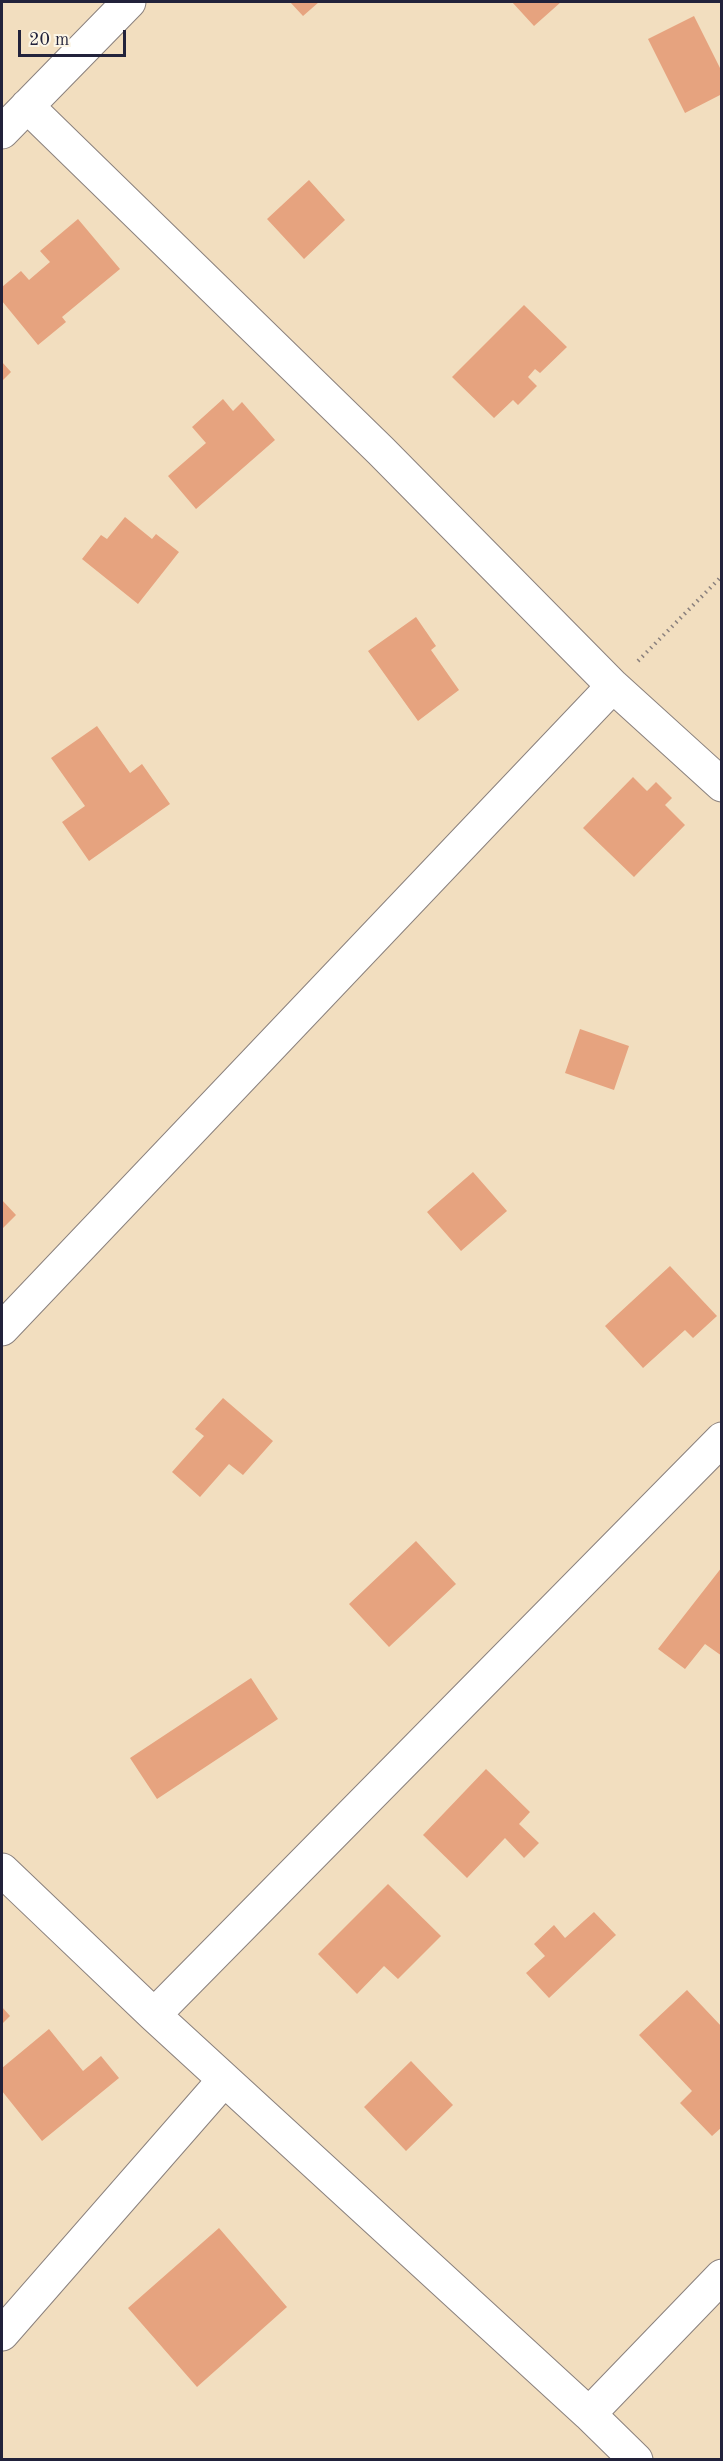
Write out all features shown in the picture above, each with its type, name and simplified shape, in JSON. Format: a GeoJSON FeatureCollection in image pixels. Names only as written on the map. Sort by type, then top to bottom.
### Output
{"type":"FeatureCollection","features":[{"type":"Feature","properties":{"kind":"street"},"geometry":{"type":"LineString","coordinates":[[2,132],[129,2]]}},
{"type":"Feature","properties":{"kind":"street"},"geometry":{"type":"LineString","coordinates":[[27,106],[381,451],[613,686],[722,785]]}},
{"type":"Feature","properties":{"kind":"street"},"geometry":{"type":"LineString","coordinates":[[2,1329],[613,686]]}},
{"type":"Feature","properties":{"kind":"street"},"geometry":{"type":"LineString","coordinates":[[154,2015],[722,1439]]}},
{"type":"Feature","properties":{"kind":"street"},"geometry":{"type":"LineString","coordinates":[[2,1870],[154,2015],[589,2414],[636,2460]]}},
{"type":"Feature","properties":{"kind":"street"},"geometry":{"type":"LineString","coordinates":[[2,2334],[224,2080]]}},
{"type":"Feature","properties":{"kind":"street"},"geometry":{"type":"LineString","coordinates":[[589,2414],[722,2276]]}},
{"type":"Feature","properties":{"kind":"path"},"geometry":{"type":"LineString","coordinates":[[613,686],[722,576]]}},
{"type":"Feature","properties":{"kind":"building"},"geometry":{"type":"Polygon","coordinates":[[[290,2],[319,2],[303,16],[290,2]]]}},
{"type":"Feature","properties":{"kind":"building"},"geometry":{"type":"Polygon","coordinates":[[[512,2],[561,2],[534,26],[512,2]]]}},
{"type":"Feature","properties":{"kind":"building"},"geometry":{"type":"Polygon","coordinates":[[[694,16],[722,72],[722,94],[685,113],[648,39],[694,16]]]}},
{"type":"Feature","properties":{"kind":"building"},"geometry":{"type":"Polygon","coordinates":[[[309,180],[345,220],[304,259],[267,219],[309,180]]]}},
{"type":"Feature","properties":{"kind":"building"},"geometry":{"type":"Polygon","coordinates":[[[78,219],[120,269],[62,317],[66,322],[38,345],[2,301],[2,287],[21,271],[29,280],[50,262],[40,251],[78,219]]]}},
{"type":"Feature","properties":{"kind":"building"},"geometry":{"type":"Polygon","coordinates":[[[524,305],[567,347],[540,373],[535,369],[528,377],[537,386],[518,405],[513,400],[494,418],[452,377],[524,305]]]}},
{"type":"Feature","properties":{"kind":"building"},"geometry":{"type":"Polygon","coordinates":[[[2,362],[11,372],[2,381],[2,362]]]}},
{"type":"Feature","properties":{"kind":"building"},"geometry":{"type":"Polygon","coordinates":[[[223,399],[233,411],[242,402],[275,440],[196,509],[168,476],[206,443],[192,427],[223,399]]]}},
{"type":"Feature","properties":{"kind":"building"},"geometry":{"type":"Polygon","coordinates":[[[125,517],[152,539],[156,534],[179,552],[138,604],[82,559],[101,535],[107,539],[125,517]]]}},
{"type":"Feature","properties":{"kind":"building"},"geometry":{"type":"Polygon","coordinates":[[[416,617],[436,646],[431,650],[459,690],[418,721],[368,651],[416,617]]]}},
{"type":"Feature","properties":{"kind":"building"},"geometry":{"type":"Polygon","coordinates":[[[97,726],[130,773],[142,764],[170,804],[89,861],[62,822],[85,806],[51,758],[97,726]]]}},
{"type":"Feature","properties":{"kind":"building"},"geometry":{"type":"Polygon","coordinates":[[[633,777],[647,791],[656,782],[672,798],[665,805],[685,825],[634,877],[583,828],[633,777]]]}},
{"type":"Feature","properties":{"kind":"building"},"geometry":{"type":"Polygon","coordinates":[[[580,1029],[629,1046],[614,1090],[565,1073],[580,1029]]]}},
{"type":"Feature","properties":{"kind":"building"},"geometry":{"type":"Polygon","coordinates":[[[473,1172],[507,1211],[461,1251],[427,1212],[473,1172]]]}},
{"type":"Feature","properties":{"kind":"building"},"geometry":{"type":"Polygon","coordinates":[[[2,1200],[16,1215],[2,1229],[2,1200]]]}},
{"type":"Feature","properties":{"kind":"building"},"geometry":{"type":"Polygon","coordinates":[[[670,1266],[717,1316],[693,1338],[685,1330],[643,1368],[605,1326],[670,1266]]]}},
{"type":"Feature","properties":{"kind":"building"},"geometry":{"type":"Polygon","coordinates":[[[223,1398],[273,1441],[243,1475],[229,1464],[200,1497],[172,1472],[204,1436],[195,1429],[223,1398]]]}},
{"type":"Feature","properties":{"kind":"building"},"geometry":{"type":"Polygon","coordinates":[[[416,1541],[456,1584],[389,1647],[349,1604],[416,1541]]]}},
{"type":"Feature","properties":{"kind":"building"},"geometry":{"type":"Polygon","coordinates":[[[722,1567],[722,1656],[705,1644],[685,1669],[658,1649],[722,1567]]]}},
{"type":"Feature","properties":{"kind":"building"},"geometry":{"type":"Polygon","coordinates":[[[251,1678],[278,1719],[157,1799],[130,1758],[251,1678]]]}},
{"type":"Feature","properties":{"kind":"building"},"geometry":{"type":"Polygon","coordinates":[[[486,1769],[530,1812],[519,1824],[539,1843],[524,1858],[505,1838],[467,1878],[423,1835],[486,1769]]]}},
{"type":"Feature","properties":{"kind":"building"},"geometry":{"type":"Polygon","coordinates":[[[388,1884],[441,1936],[398,1979],[384,1966],[357,1994],[318,1954],[388,1884]]]}},
{"type":"Feature","properties":{"kind":"building"},"geometry":{"type":"Polygon","coordinates":[[[594,1912],[616,1935],[549,1998],[526,1973],[545,1956],[534,1944],[554,1925],[565,1938],[594,1912]]]}},
{"type":"Feature","properties":{"kind":"building"},"geometry":{"type":"Polygon","coordinates":[[[687,1990],[722,2027],[722,2127],[712,2136],[680,2103],[692,2091],[639,2035],[687,1990]]]}},
{"type":"Feature","properties":{"kind":"building"},"geometry":{"type":"Polygon","coordinates":[[[2,2007],[10,2016],[2,2024],[2,2007]]]}},
{"type":"Feature","properties":{"kind":"building"},"geometry":{"type":"Polygon","coordinates":[[[49,2029],[83,2071],[101,2056],[119,2078],[42,2141],[2,2091],[2,2068],[49,2029]]]}},
{"type":"Feature","properties":{"kind":"building"},"geometry":{"type":"Polygon","coordinates":[[[411,2061],[453,2105],[406,2151],[364,2107],[411,2061]]]}},
{"type":"Feature","properties":{"kind":"building"},"geometry":{"type":"Polygon","coordinates":[[[219,2228],[287,2307],[197,2387],[128,2308],[219,2228]]]}}]}
